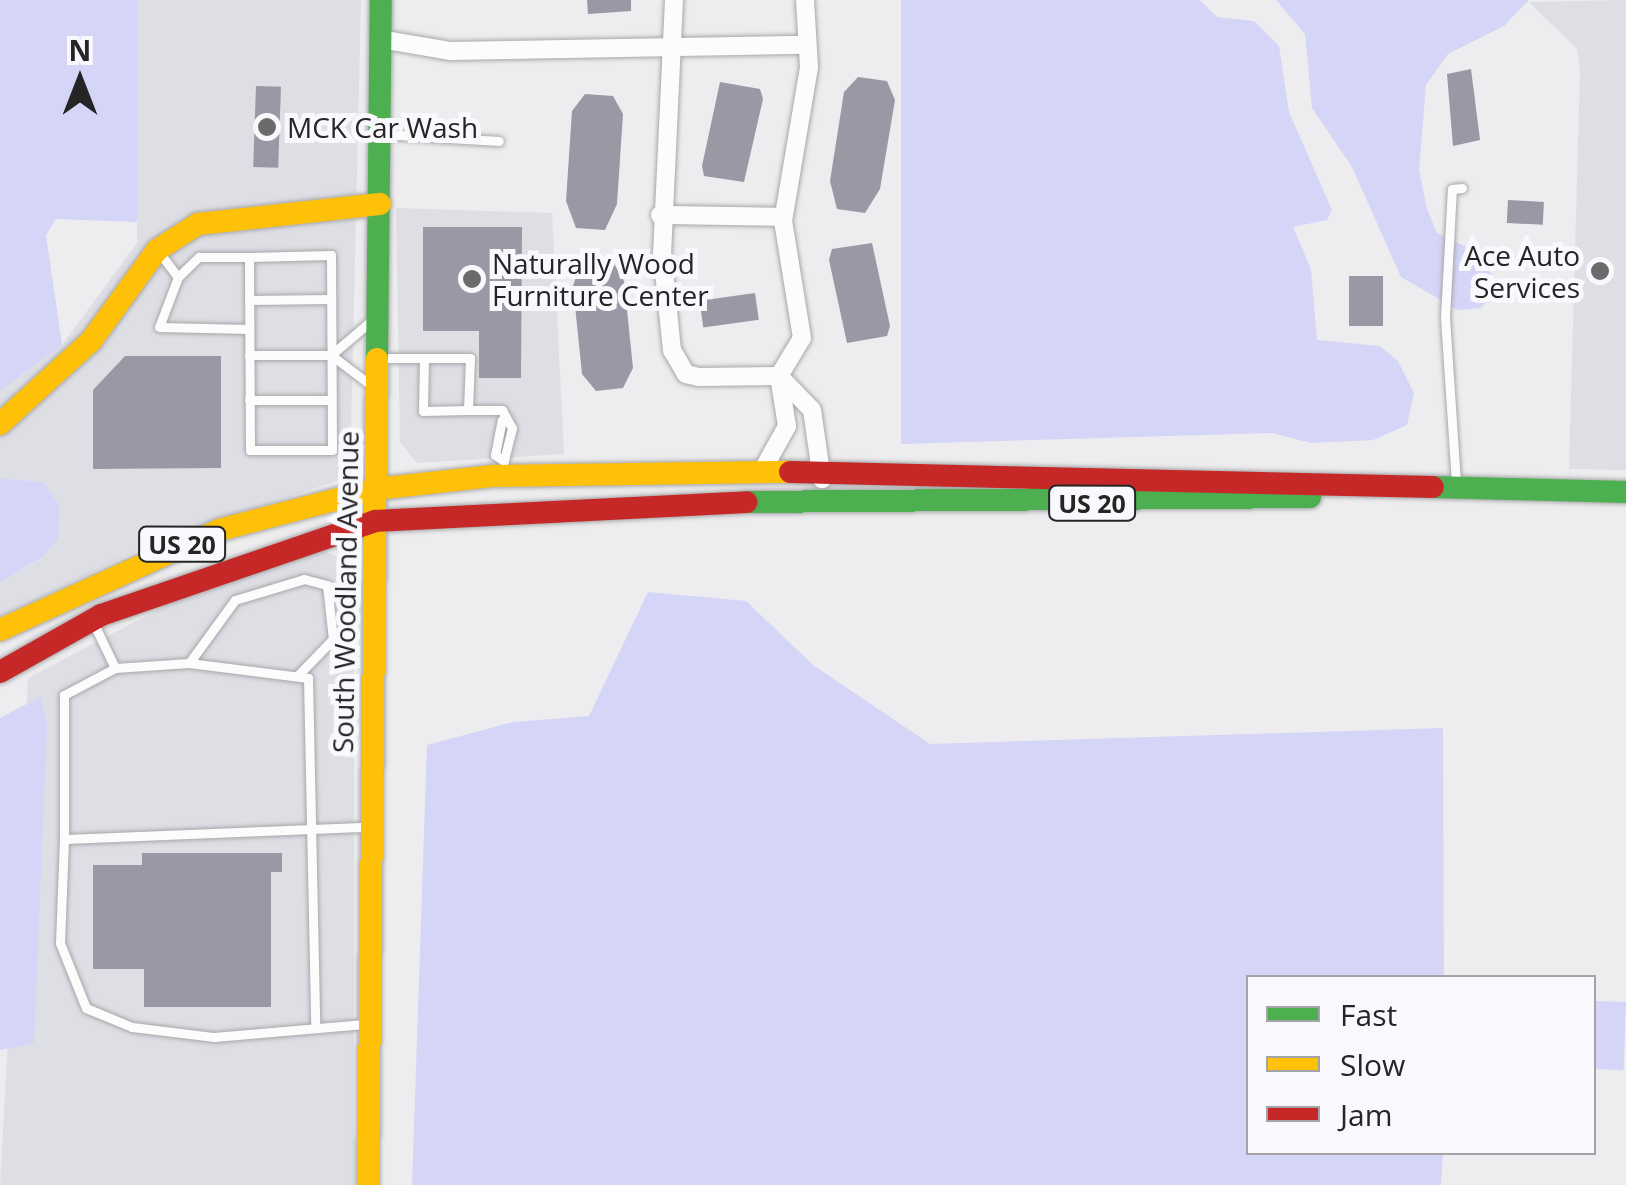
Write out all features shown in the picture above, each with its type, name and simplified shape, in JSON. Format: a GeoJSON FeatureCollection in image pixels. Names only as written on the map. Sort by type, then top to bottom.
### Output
{"type":"FeatureCollection","features":[{"type":"Feature","properties":{"kind":"main road","name":"South Woodland Avenue"},"geometry":{"type":"LineString","coordinates":[[368,1185],[380,0]]}},
{"type":"Feature","properties":{"kind":"main road"},"geometry":{"type":"LineString","coordinates":[[0,424],[53,382],[157,250],[198,224],[380,204]]}},
{"type":"Feature","properties":{"kind":"main road","name":"US 20"},"geometry":{"type":"LineString","coordinates":[[0,630],[186,542],[376,489],[504,468],[822,472],[1361,490],[1626,492]]}},
{"type":"Feature","properties":{"kind":"main road","name":"US 20"},"geometry":{"type":"LineString","coordinates":[[0,672],[92,620],[236,562],[376,521],[516,507],[1268,502],[1361,490]]}},
{"type":"Feature","properties":{"kind":"street"},"geometry":{"type":"LineString","coordinates":[[674,0],[676,44],[660,216],[676,365],[698,377],[778,376],[812,410],[822,472],[822,505]]}},
{"type":"Feature","properties":{"kind":"street"},"geometry":{"type":"LineString","coordinates":[[761,474],[787,426],[778,376],[802,338],[783,217],[807,45],[806,0]]}},
{"type":"Feature","properties":{"kind":"street"},"geometry":{"type":"LineString","coordinates":[[380,39],[451,52],[676,44],[807,45]]}},
{"type":"Feature","properties":{"kind":"street"},"geometry":{"type":"LineString","coordinates":[[660,216],[783,217]]}},
{"type":"Feature","properties":{"kind":"lane"},"geometry":{"type":"LineString","coordinates":[[380,134],[499,142]]}},
{"type":"Feature","properties":{"kind":"lane"},"geometry":{"type":"LineString","coordinates":[[1457,491],[1444,318],[1452,188],[1462,188]]}},
{"type":"Feature","properties":{"kind":"lane"},"geometry":{"type":"LineString","coordinates":[[157,250],[178,277]]}},
{"type":"Feature","properties":{"kind":"lane"},"geometry":{"type":"LineString","coordinates":[[249,256],[250,450],[332,450],[331,256],[249,256],[199,258],[178,277],[159,327],[249,329]]}},
{"type":"Feature","properties":{"kind":"lane"},"geometry":{"type":"LineString","coordinates":[[249,300],[331,299]]}},
{"type":"Feature","properties":{"kind":"lane"},"geometry":{"type":"LineString","coordinates":[[331,354],[378,311]]}},
{"type":"Feature","properties":{"kind":"lane"},"geometry":{"type":"LineString","coordinates":[[249,355],[331,354],[377,390]]}},
{"type":"Feature","properties":{"kind":"lane"},"geometry":{"type":"LineString","coordinates":[[378,358],[470,358],[468,410]]}},
{"type":"Feature","properties":{"kind":"lane"},"geometry":{"type":"LineString","coordinates":[[424,358],[423,411],[502,410],[495,455],[504,468]]}},
{"type":"Feature","properties":{"kind":"lane"},"geometry":{"type":"LineString","coordinates":[[250,400],[331,400]]}},
{"type":"Feature","properties":{"kind":"lane"},"geometry":{"type":"LineString","coordinates":[[502,420],[512,428],[504,468]]}},
{"type":"Feature","properties":{"kind":"lane"},"geometry":{"type":"LineString","coordinates":[[189,662],[235,600],[304,579],[326,584],[333,639],[298,676]]}},
{"type":"Feature","properties":{"kind":"lane"},"geometry":{"type":"LineString","coordinates":[[92,620],[115,668]]}},
{"type":"Feature","properties":{"kind":"lane"},"geometry":{"type":"LineString","coordinates":[[315,1025],[308,874],[316,832],[308,678],[189,662],[115,668],[64,695],[60,943],[86,1008],[132,1026],[214,1037],[315,1025],[370,1024]]}},
{"type":"Feature","properties":{"kind":"lane"},"geometry":{"type":"LineString","coordinates":[[64,839],[372,827]]}},
{"type":"Feature","properties":{"kind":"shaded area"},"geometry":{"type":"Polygon","coordinates":[[[0,0],[138,0],[137,222],[56,219],[46,235],[62,345],[0,391],[0,0]]]}},
{"type":"Feature","properties":{"kind":"shaded area"},"geometry":{"type":"Polygon","coordinates":[[[138,0],[361,0],[350,476],[145,547],[0,617],[0,582],[44,557],[44,482],[0,478],[0,391],[62,345],[137,243],[138,0]]]}},
{"type":"Feature","properties":{"kind":"shaded area"},"geometry":{"type":"Polygon","coordinates":[[[901,0],[1200,0],[1217,17],[1254,21],[1279,46],[1289,112],[1332,210],[1327,220],[1293,227],[1311,269],[1317,340],[1380,346],[1398,361],[1414,393],[1407,425],[1373,440],[1311,443],[1272,433],[901,444],[901,0]]]}},
{"type":"Feature","properties":{"kind":"shaded area"},"geometry":{"type":"Polygon","coordinates":[[[1276,0],[1529,0],[1504,26],[1448,54],[1426,85],[1419,170],[1427,209],[1437,233],[1483,255],[1498,289],[1481,308],[1458,310],[1401,277],[1352,167],[1312,108],[1305,34],[1276,0]]]}},
{"type":"Feature","properties":{"kind":"shaded area","name":"Ace Auto Services"},"geometry":{"type":"Polygon","coordinates":[[[1626,0],[1626,470],[1569,469],[1580,72],[1577,49],[1529,2],[1626,0]]]}},
{"type":"Feature","properties":{"kind":"shaded area"},"geometry":{"type":"Polygon","coordinates":[[[396,208],[552,213],[564,454],[417,463],[400,442],[396,208]]]}},
{"type":"Feature","properties":{"kind":"shaded area"},"geometry":{"type":"Polygon","coordinates":[[[0,478],[44,482],[59,505],[58,538],[43,557],[0,582],[0,478]]]}},
{"type":"Feature","properties":{"kind":"shaded area"},"geometry":{"type":"Polygon","coordinates":[[[319,549],[347,561],[354,577],[354,1185],[0,1185],[28,678],[205,585],[319,549]]]}},
{"type":"Feature","properties":{"kind":"shaded area"},"geometry":{"type":"Polygon","coordinates":[[[648,592],[746,601],[813,665],[930,744],[1443,728],[1444,975],[1246,975],[1246,1155],[1443,1155],[1441,1185],[412,1185],[427,745],[513,722],[589,716],[648,592]]]}},
{"type":"Feature","properties":{"kind":"shaded area"},"geometry":{"type":"Polygon","coordinates":[[[40,697],[47,725],[34,1043],[0,1050],[0,718],[40,697]]]}},
{"type":"Feature","properties":{"kind":"shaded area"},"geometry":{"type":"Polygon","coordinates":[[[1596,1001],[1626,1002],[1624,1070],[1596,1069],[1596,1001]]]}},
{"type":"Feature","properties":{"kind":"building"},"geometry":{"type":"Polygon","coordinates":[[[587,0],[631,0],[631,11],[588,14],[587,0]]]}},
{"type":"Feature","properties":{"kind":"building"},"geometry":{"type":"Polygon","coordinates":[[[1471,69],[1480,140],[1453,146],[1447,74],[1471,69]]]}},
{"type":"Feature","properties":{"kind":"building"},"geometry":{"type":"Polygon","coordinates":[[[858,77],[887,81],[895,100],[880,189],[865,213],[837,209],[830,181],[844,92],[858,77]]]}},
{"type":"Feature","properties":{"kind":"building"},"geometry":{"type":"Polygon","coordinates":[[[720,82],[760,89],[763,99],[744,182],[704,176],[702,166],[720,82]]]}},
{"type":"Feature","properties":{"kind":"building","name":"MCK Car Wash"},"geometry":{"type":"Polygon","coordinates":[[[256,86],[281,87],[278,168],[253,167],[256,86]]]}},
{"type":"Feature","properties":{"kind":"building"},"geometry":{"type":"Polygon","coordinates":[[[585,94],[613,96],[623,114],[617,204],[605,230],[576,228],[566,201],[572,111],[585,94]]]}},
{"type":"Feature","properties":{"kind":"building"},"geometry":{"type":"Polygon","coordinates":[[[1508,200],[1544,202],[1543,225],[1507,223],[1508,200]]]}},
{"type":"Feature","properties":{"kind":"building","name":"Naturally Wood Furniture Center"},"geometry":{"type":"Polygon","coordinates":[[[423,227],[522,227],[521,378],[479,378],[479,331],[423,331],[423,227]]]}},
{"type":"Feature","properties":{"kind":"building"},"geometry":{"type":"Polygon","coordinates":[[[872,243],[890,326],[887,336],[847,343],[829,260],[832,249],[872,243]]]}},
{"type":"Feature","properties":{"kind":"building"},"geometry":{"type":"Polygon","coordinates":[[[609,255],[624,281],[633,368],[623,388],[596,391],[582,374],[573,286],[582,258],[609,255]]]}},
{"type":"Feature","properties":{"kind":"building"},"geometry":{"type":"Polygon","coordinates":[[[1349,276],[1383,276],[1383,326],[1349,326],[1349,276]]]}},
{"type":"Feature","properties":{"kind":"building"},"geometry":{"type":"Polygon","coordinates":[[[755,293],[759,320],[703,328],[700,301],[755,293]]]}},
{"type":"Feature","properties":{"kind":"building"},"geometry":{"type":"Polygon","coordinates":[[[125,356],[221,356],[221,468],[93,469],[93,390],[125,356]]]}},
{"type":"Feature","properties":{"kind":"building"},"geometry":{"type":"Polygon","coordinates":[[[142,853],[282,853],[282,872],[271,872],[271,1007],[144,1007],[144,969],[93,969],[93,865],[142,865],[142,853]]]}},
{"type":"Feature","properties":{"kind":"traffic: fast"},"geometry":{"type":"LineString","coordinates":[[377,359],[381,0]]}},
{"type":"Feature","properties":{"kind":"traffic: fast"},"geometry":{"type":"LineString","coordinates":[[1433,487],[1626,492]]}},
{"type":"Feature","properties":{"kind":"traffic: fast"},"geometry":{"type":"LineString","coordinates":[[747,502],[1310,497]]}},
{"type":"Feature","properties":{"kind":"traffic: slow"},"geometry":{"type":"LineString","coordinates":[[0,424],[91,341],[157,250],[198,224],[380,204]]}},
{"type":"Feature","properties":{"kind":"traffic: slow"},"geometry":{"type":"LineString","coordinates":[[368,1185],[377,359]]}},
{"type":"Feature","properties":{"kind":"traffic: slow"},"geometry":{"type":"LineString","coordinates":[[0,630],[219,530],[376,489],[491,476],[790,472]]}},
{"type":"Feature","properties":{"kind":"traffic: jam"},"geometry":{"type":"LineString","coordinates":[[790,472],[1433,487]]}},
{"type":"Feature","properties":{"kind":"traffic: jam"},"geometry":{"type":"LineString","coordinates":[[0,672],[101,615],[375,521],[747,502]]}},
{"type":"Feature","properties":{"kind":"place","name":"MCK Car Wash"},"geometry":{"type":"Point","coordinates":[267,127]}},
{"type":"Feature","properties":{"kind":"place","name":"Ace Auto Services"},"geometry":{"type":"Point","coordinates":[1600,271]}},
{"type":"Feature","properties":{"kind":"place","name":"Naturally Wood Furniture Center"},"geometry":{"type":"Point","coordinates":[472,279]}}]}
